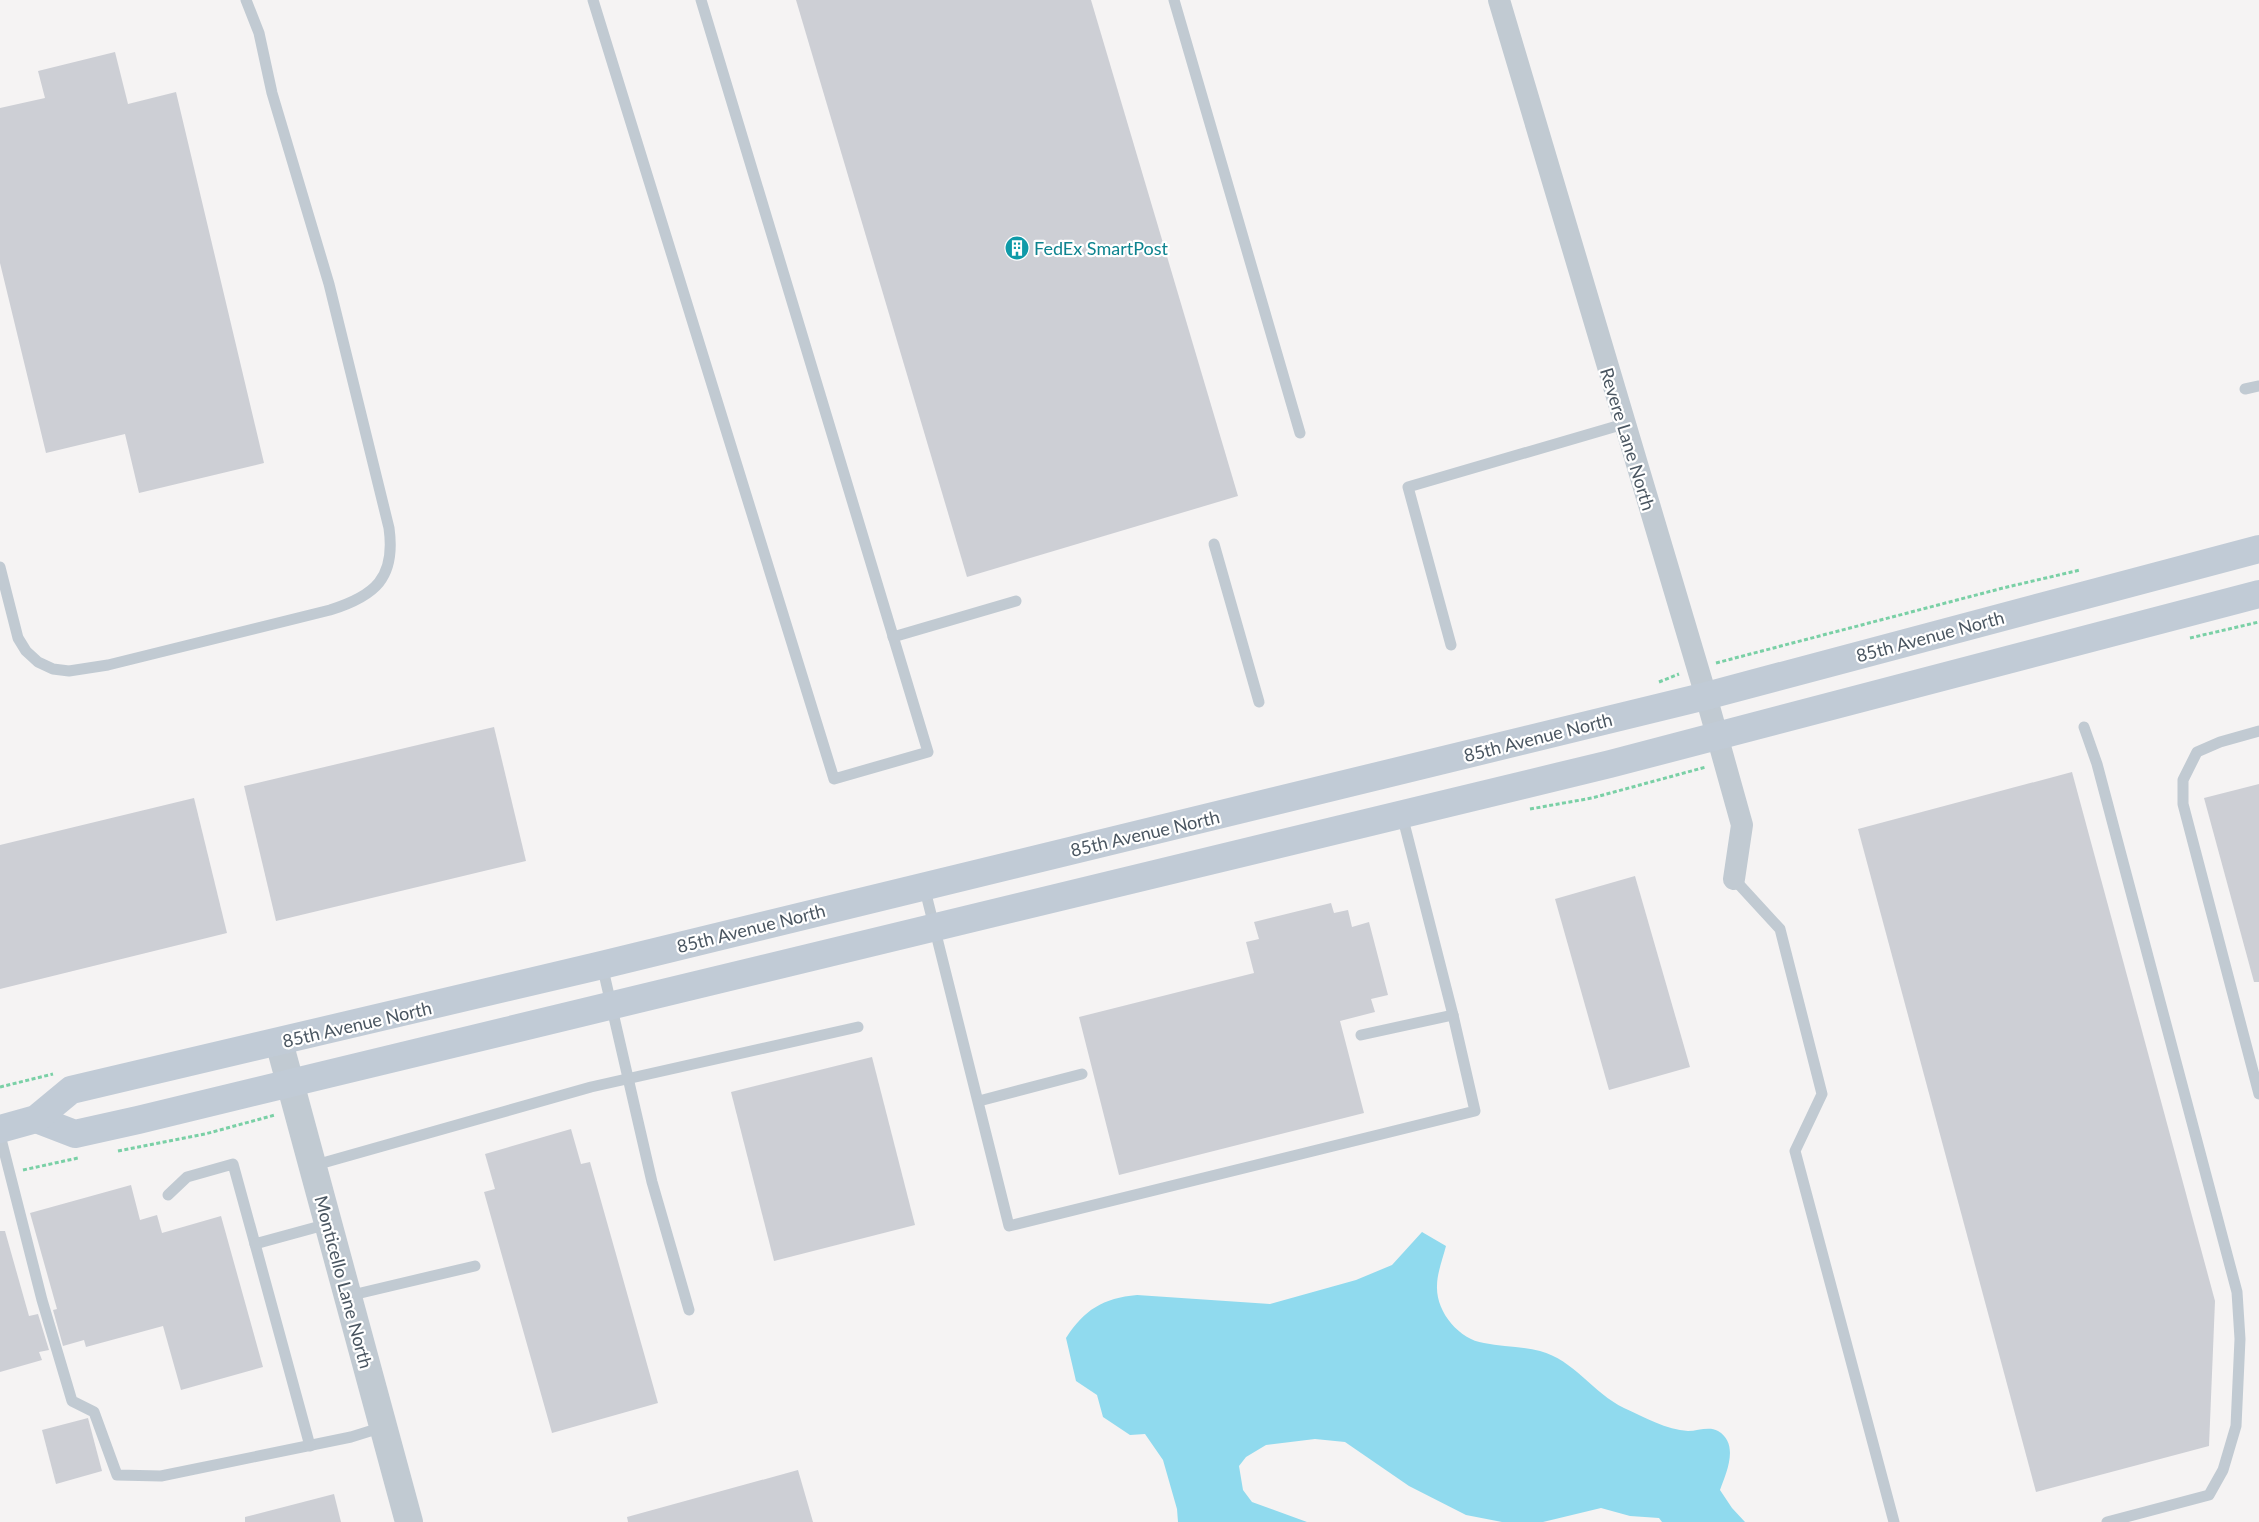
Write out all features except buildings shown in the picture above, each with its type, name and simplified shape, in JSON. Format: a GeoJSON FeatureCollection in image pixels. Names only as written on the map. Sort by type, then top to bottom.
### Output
{"type":"FeatureCollection","features":[{"type":"Feature","properties":{"kind":"main road","name":"85th Avenue North"},"geometry":{"type":"LineString","coordinates":[[0,1128],[36,1119],[71,1090],[602,965],[1706,696],[2259,549]]}},
{"type":"Feature","properties":{"kind":"main road"},"geometry":{"type":"LineString","coordinates":[[36,1119],[75,1134],[290,1084],[1717,737],[2259,594]]}},
{"type":"Feature","properties":{"kind":"street","name":"Revere Lane North"},"geometry":{"type":"LineString","coordinates":[[1499,0],[1706,696],[1742,825],[1734,880]]}},
{"type":"Feature","properties":{"kind":"street","name":"Monticello Lane North"},"geometry":{"type":"LineString","coordinates":[[279,1042],[409,1522]]}},
{"type":"Feature","properties":{"kind":"lane"},"geometry":{"type":"LineString","coordinates":[[0,567],[18,638],[26,651],[38,662],[53,669],[70,671],[108,665],[330,610],[364,597],[378,585],[386,573],[390,558],[391,542],[329,284],[272,93],[259,33],[246,0]]}},
{"type":"Feature","properties":{"kind":"lane"},"geometry":{"type":"LineString","coordinates":[[592,0],[834,779],[928,752],[701,0]]}},
{"type":"Feature","properties":{"kind":"lane"},"geometry":{"type":"LineString","coordinates":[[1174,0],[1300,433]]}},
{"type":"Feature","properties":{"kind":"lane"},"geometry":{"type":"LineString","coordinates":[[2245,389],[2259,386]]}},
{"type":"Feature","properties":{"kind":"lane"},"geometry":{"type":"LineString","coordinates":[[1451,645],[1408,487],[1624,424]]}},
{"type":"Feature","properties":{"kind":"lane"},"geometry":{"type":"LineString","coordinates":[[1214,544],[1259,702]]}},
{"type":"Feature","properties":{"kind":"lane"},"geometry":{"type":"LineString","coordinates":[[893,636],[1016,601]]}},
{"type":"Feature","properties":{"kind":"lane"},"geometry":{"type":"LineString","coordinates":[[2084,727],[2097,764],[2237,1292],[2240,1339],[2236,1426],[2223,1470],[2209,1495],[2107,1522]]}},
{"type":"Feature","properties":{"kind":"lane"},"geometry":{"type":"LineString","coordinates":[[2259,731],[2220,742],[2197,752],[2183,780],[2183,788],[2185,813],[2259,1094]]}},
{"type":"Feature","properties":{"kind":"lane"},"geometry":{"type":"LineString","coordinates":[[924,886],[1009,1226],[1475,1111],[1453,1015],[1402,815]]}},
{"type":"Feature","properties":{"kind":"lane"},"geometry":{"type":"LineString","coordinates":[[1734,880],[1780,929],[1822,1094],[1795,1151],[1894,1522]]}},
{"type":"Feature","properties":{"kind":"lane"},"geometry":{"type":"LineString","coordinates":[[602,965],[652,1182],[688,1310]]}},
{"type":"Feature","properties":{"kind":"lane"},"geometry":{"type":"LineString","coordinates":[[1361,1034],[1453,1015]]}},
{"type":"Feature","properties":{"kind":"lane"},"geometry":{"type":"LineString","coordinates":[[312,1166],[592,1087],[858,1027]]}},
{"type":"Feature","properties":{"kind":"lane"},"geometry":{"type":"LineString","coordinates":[[979,1101],[1082,1074]]}},
{"type":"Feature","properties":{"kind":"lane"},"geometry":{"type":"LineString","coordinates":[[0,1135],[42,1300],[72,1401],[94,1412],[117,1475],[161,1476],[310,1446],[383,1428]]}},
{"type":"Feature","properties":{"kind":"lane"},"geometry":{"type":"LineString","coordinates":[[168,1194],[187,1177],[233,1164],[310,1446]]}},
{"type":"Feature","properties":{"kind":"lane"},"geometry":{"type":"LineString","coordinates":[[255,1244],[328,1224]]}},
{"type":"Feature","properties":{"kind":"lane"},"geometry":{"type":"LineString","coordinates":[[348,1296],[475,1266]]}},
{"type":"Feature","properties":{"kind":"path"},"geometry":{"type":"LineString","coordinates":[[1736,657],[2003,588],[2081,570]]}},
{"type":"Feature","properties":{"kind":"path"},"geometry":{"type":"LineString","coordinates":[[117,1151],[205,1134],[263,1119]]}},
{"type":"Feature","properties":{"kind":"path"},"geometry":{"type":"LineString","coordinates":[[10,1172],[81,1158]]}},
{"type":"Feature","properties":{"kind":"water"},"geometry":{"type":"Polygon","coordinates":[[[1422,1232],[1446,1246],[1438,1276],[1437,1286],[1440,1305],[1451,1323],[1466,1336],[1484,1343],[1533,1349],[1552,1355],[1573,1369],[1613,1402],[1624,1408],[1672,1428],[1688,1431],[1711,1429],[1718,1431],[1725,1437],[1730,1451],[1730,1459],[1720,1490],[1732,1508],[1745,1522],[1662,1522],[1659,1518],[1630,1516],[1601,1508],[1543,1522],[1502,1522],[1466,1515],[1409,1486],[1345,1442],[1315,1439],[1266,1445],[1246,1457],[1239,1466],[1243,1490],[1252,1502],[1307,1522],[1178,1522],[1177,1509],[1163,1460],[1145,1434],[1130,1435],[1103,1417],[1097,1395],[1076,1381],[1066,1338],[1073,1328],[1087,1313],[1096,1307],[1114,1299],[1137,1295],[1270,1304],[1356,1280],[1392,1265],[1422,1232]]]}},
{"type":"Feature","properties":{"kind":"place","name":"FedEx SmartPost"},"geometry":{"type":"Point","coordinates":[1017,248]}}]}
